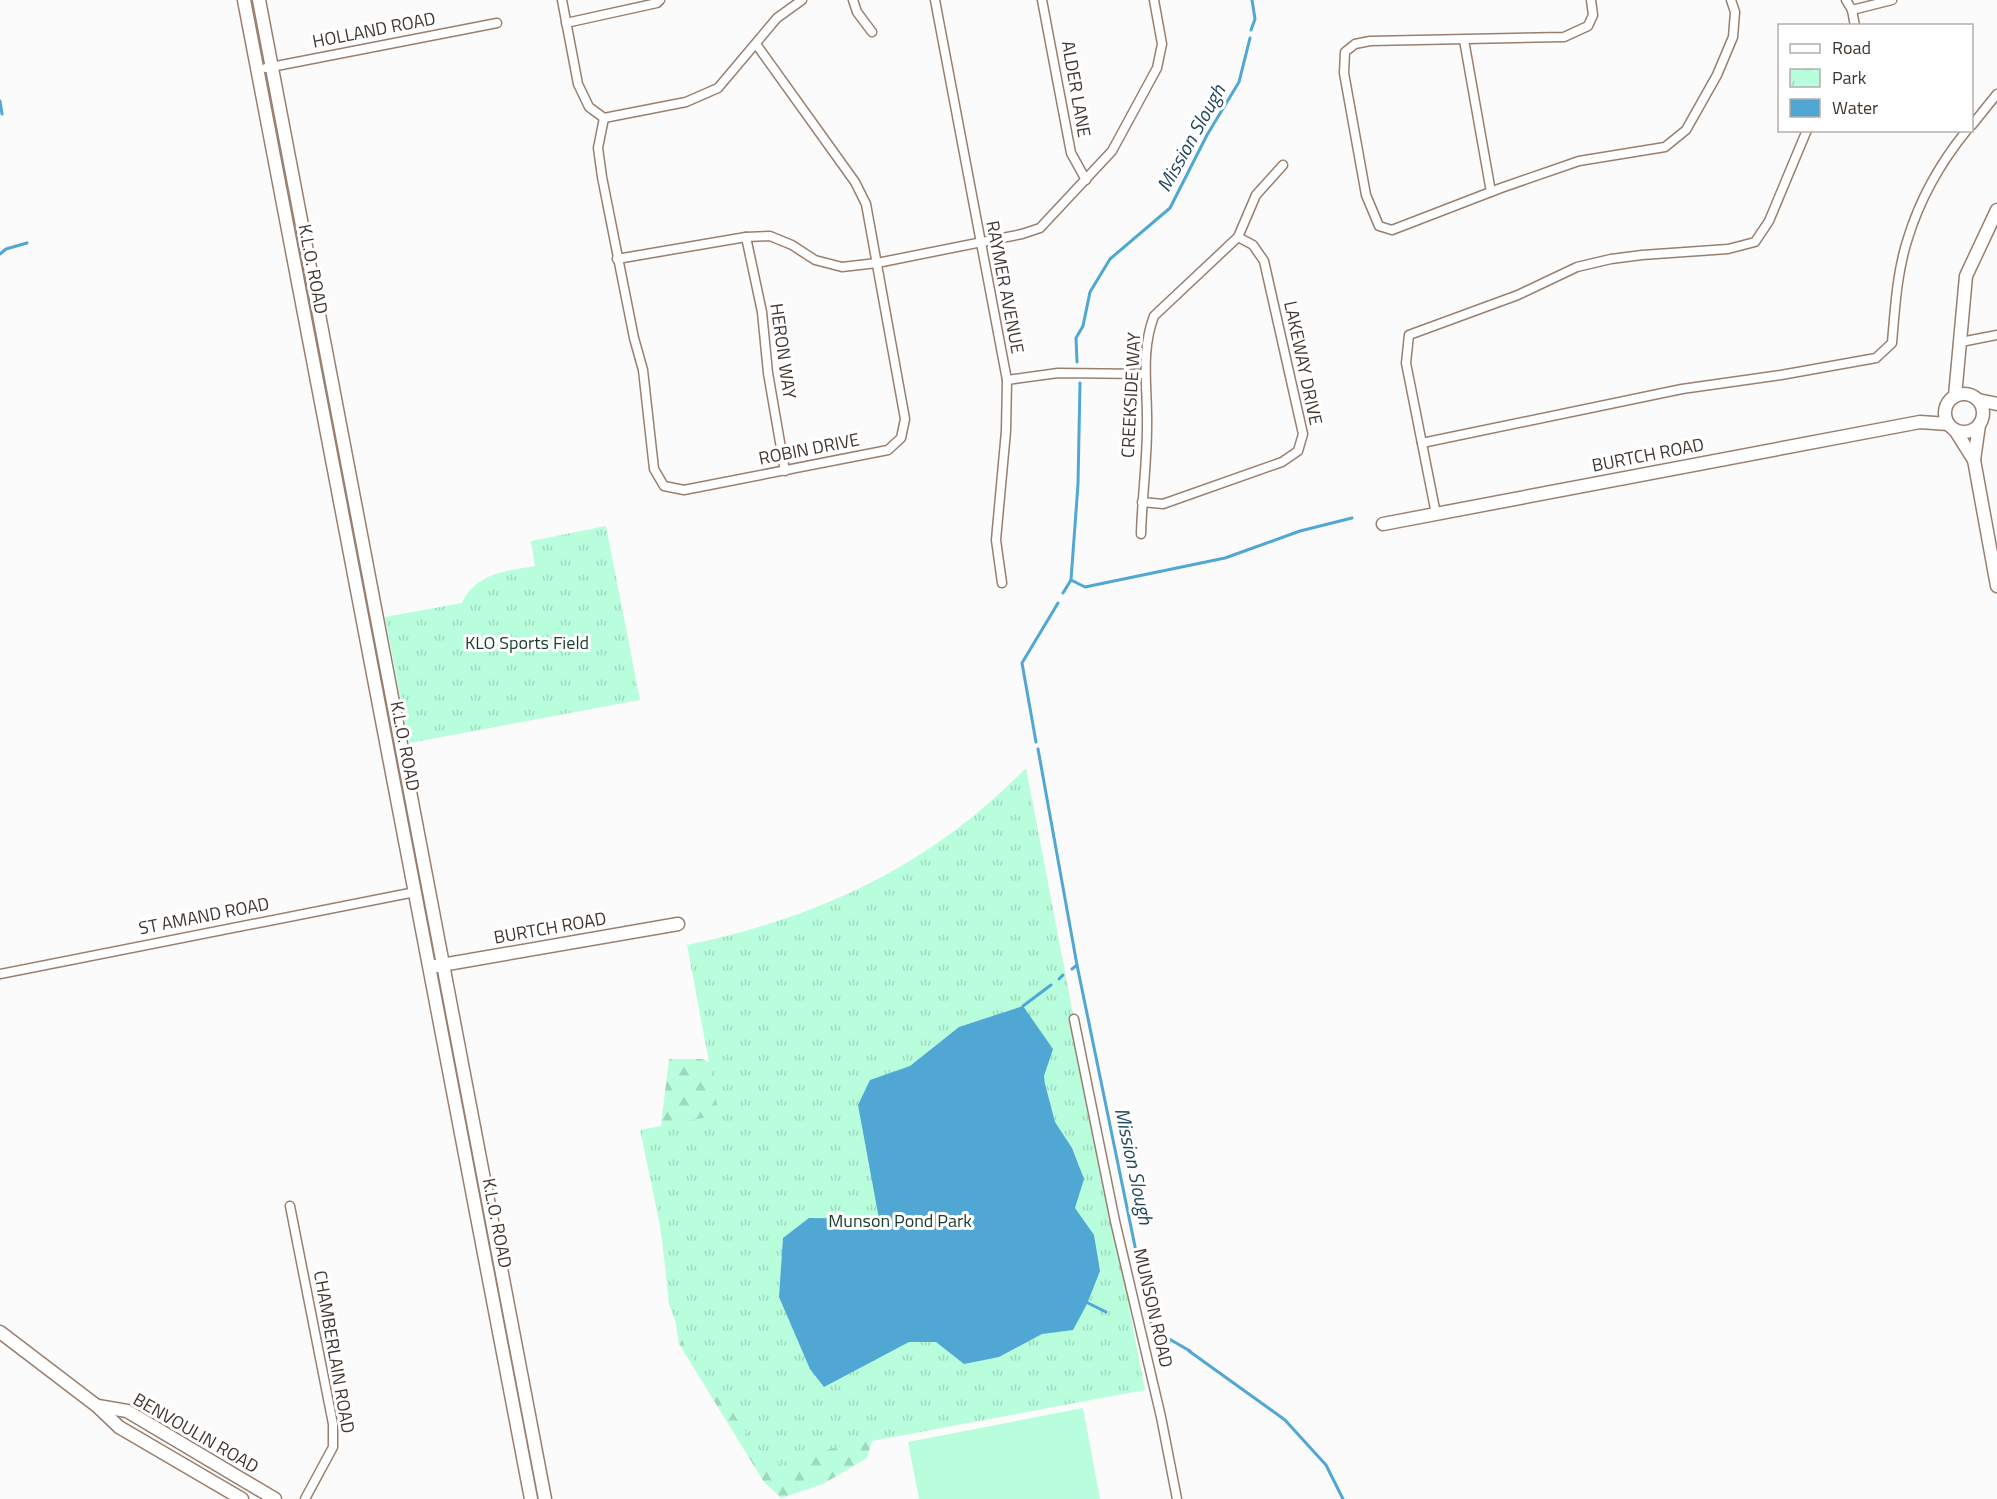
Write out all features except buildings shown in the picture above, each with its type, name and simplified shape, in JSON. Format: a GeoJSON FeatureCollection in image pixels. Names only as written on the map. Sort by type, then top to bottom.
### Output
{"type":"FeatureCollection","features":[{"type":"Feature","properties":{"kind":"main road","name":"K.L.O. ROAD"},"geometry":{"type":"LineString","coordinates":[[244,0],[531,1499]]}},
{"type":"Feature","properties":{"kind":"main road","name":"K.L.O. ROAD"},"geometry":{"type":"LineString","coordinates":[[259,0],[545,1499]]}},
{"type":"Feature","properties":{"kind":"main road"},"geometry":{"type":"LineString","coordinates":[[1956,396],[1966,276],[1997,210]]}},
{"type":"Feature","properties":{"kind":"main road"},"geometry":{"type":"LineString","coordinates":[[1959,366],[1984,408],[1974,460],[1997,586]]}},
{"type":"Feature","properties":{"kind":"main road"},"geometry":{"type":"LineString","coordinates":[[1974,460],[1945,415],[1946,407],[1949,401],[1956,396],[1966,394],[1997,404]]}},
{"type":"Feature","properties":{"kind":"main road","name":"BURTCH ROAD"},"geometry":{"type":"LineString","coordinates":[[1383,524],[1920,422],[1946,407]]}},
{"type":"Feature","properties":{"kind":"main road"},"geometry":{"type":"LineString","coordinates":[[1952,427],[1968,432],[1997,412]]}},
{"type":"Feature","properties":{"kind":"main road","name":"BURTCH ROAD"},"geometry":{"type":"LineString","coordinates":[[1920,422],[1952,427]]}},
{"type":"Feature","properties":{"kind":"main road","name":"BURTCH ROAD"},"geometry":{"type":"LineString","coordinates":[[429,967],[678,924]]}},
{"type":"Feature","properties":{"kind":"main road","name":"BENVOULIN ROAD"},"geometry":{"type":"LineString","coordinates":[[0,1332],[97,1406],[119,1427],[242,1499]]}},
{"type":"Feature","properties":{"kind":"main road","name":"BENVOULIN ROAD"},"geometry":{"type":"LineString","coordinates":[[97,1406],[127,1411],[274,1499]]}},
{"type":"Feature","properties":{"kind":"street"},"geometry":{"type":"LineString","coordinates":[[562,0],[578,84],[589,107],[604,118],[686,102],[718,88],[777,18],[802,0]]}},
{"type":"Feature","properties":{"kind":"street"},"geometry":{"type":"LineString","coordinates":[[566,23],[657,3],[660,0]]}},
{"type":"Feature","properties":{"kind":"street"},"geometry":{"type":"LineString","coordinates":[[853,0],[857,12],[872,32]]}},
{"type":"Feature","properties":{"kind":"street","name":"RAYMER AVENUE"},"geometry":{"type":"LineString","coordinates":[[935,0],[1006,380],[1006,431],[996,540],[1002,583]]}},
{"type":"Feature","properties":{"kind":"street","name":"ALDER LANE"},"geometry":{"type":"LineString","coordinates":[[1042,0],[1071,153],[1086,180]]}},
{"type":"Feature","properties":{"kind":"street"},"geometry":{"type":"LineString","coordinates":[[617,259],[746,237],[770,236],[792,245],[815,260],[843,267],[877,263],[1022,234],[1040,228],[1112,151],[1157,68],[1162,44],[1154,0]]}},
{"type":"Feature","properties":{"kind":"street"},"geometry":{"type":"LineString","coordinates":[[1591,0],[1593,15],[1588,26],[1564,37],[1370,40],[1355,44],[1345,52],[1344,73],[1366,195],[1378,226],[1392,230],[1579,161],[1665,147],[1686,130],[1717,75],[1733,37],[1735,12],[1731,0]]}},
{"type":"Feature","properties":{"kind":"street"},"geometry":{"type":"LineString","coordinates":[[1846,0],[1852,10],[1855,24]]}},
{"type":"Feature","properties":{"kind":"street"},"geometry":{"type":"LineString","coordinates":[[1852,10],[1892,0]]}},
{"type":"Feature","properties":{"kind":"street","name":"HOLLAND ROAD"},"geometry":{"type":"LineString","coordinates":[[257,70],[498,23]]}},
{"type":"Feature","properties":{"kind":"street"},"geometry":{"type":"LineString","coordinates":[[1464,40],[1491,192]]}},
{"type":"Feature","properties":{"kind":"street","name":"ROBIN DRIVE"},"geometry":{"type":"LineString","coordinates":[[604,118],[598,148],[602,177],[617,259],[643,370],[654,469],[664,486],[684,490],[888,450],[900,438],[905,419],[866,204],[855,182],[756,44]]}},
{"type":"Feature","properties":{"kind":"street"},"geometry":{"type":"LineString","coordinates":[[1973,123],[1997,94]]}},
{"type":"Feature","properties":{"kind":"street"},"geometry":{"type":"LineString","coordinates":[[1436,514],[1406,363],[1408,335],[1518,295],[1577,267],[1632,256],[1728,249],[1755,242],[1769,221],[1806,132]]}},
{"type":"Feature","properties":{"kind":"street"},"geometry":{"type":"LineString","coordinates":[[1422,443],[1682,389],[1876,358],[1892,343],[1897,292],[1907,239],[1924,198],[1947,155],[1965,132]]}},
{"type":"Feature","properties":{"kind":"street","name":"CREEKSIDE WAY"},"geometry":{"type":"LineString","coordinates":[[1141,534],[1148,426],[1145,375],[1148,333],[1154,316],[1238,237],[1256,195],[1283,165]]}},
{"type":"Feature","properties":{"kind":"street","name":"HERON WAY"},"geometry":{"type":"LineString","coordinates":[[746,237],[762,312],[768,373],[785,471]]}},
{"type":"Feature","properties":{"kind":"street","name":"LAKEWAY DRIVE"},"geometry":{"type":"LineString","coordinates":[[1142,502],[1162,504],[1282,462],[1298,451],[1303,434],[1264,261],[1253,245],[1238,237]]}},
{"type":"Feature","properties":{"kind":"street"},"geometry":{"type":"LineString","coordinates":[[1961,342],[1997,335]]}},
{"type":"Feature","properties":{"kind":"street"},"geometry":{"type":"LineString","coordinates":[[1006,380],[1058,373],[1145,375]]}},
{"type":"Feature","properties":{"kind":"street","name":"ST AMAND ROAD"},"geometry":{"type":"LineString","coordinates":[[0,974],[414,892]]}},
{"type":"Feature","properties":{"kind":"street","name":"MUNSON ROAD"},"geometry":{"type":"LineString","coordinates":[[1074,1018],[1120,1243],[1161,1417],[1177,1499]]}},
{"type":"Feature","properties":{"kind":"street","name":"CHAMBERLAIN ROAD"},"geometry":{"type":"LineString","coordinates":[[290,1206],[333,1424],[333,1447],[305,1499]]}},
{"type":"Feature","properties":{"kind":"green space","name":"KLO Sports Field"},"geometry":{"type":"Polygon","coordinates":[[[606,526],[640,700],[409,743],[385,617],[462,603],[475,585],[484,579],[503,572],[535,566],[531,541],[606,526]]]}},
{"type":"Feature","properties":{"kind":"green space","name":"Munson Pond Park"},"geometry":{"type":"Polygon","coordinates":[[[1026,768],[1145,1390],[786,1457],[789,1474],[774,1459],[755,1446],[727,1404],[704,1377],[684,1344],[669,1304],[661,1230],[640,1130],[719,1115],[687,945],[783,919],[828,903],[871,883],[912,860],[951,833],[989,803],[1026,768]]]}},
{"type":"Feature","properties":{"kind":"green space"},"geometry":{"type":"Polygon","coordinates":[[[669,1059],[702,1059],[744,1078],[886,1392],[867,1458],[823,1484],[781,1498],[764,1482],[679,1344],[658,1214],[675,1181],[661,1125],[669,1059]]]}},
{"type":"Feature","properties":{"kind":"green space"},"geometry":{"type":"Polygon","coordinates":[[[1083,1408],[1100,1499],[919,1499],[908,1442],[1083,1408]]]}},
{"type":"Feature","properties":{"kind":"water"},"geometry":{"type":"Polygon","coordinates":[[[1023,1006],[1053,1049],[1044,1076],[1045,1084],[1055,1122],[1072,1148],[1084,1179],[1075,1208],[1094,1235],[1100,1271],[1087,1304],[1073,1330],[1042,1334],[999,1357],[964,1364],[936,1342],[909,1342],[824,1387],[810,1369],[779,1297],[783,1238],[809,1218],[879,1219],[858,1105],[870,1080],[910,1066],[959,1027],[1023,1006]]]}},
{"type":"Feature","properties":{"kind":"waterway","name":"Mission Slough"},"geometry":{"type":"LineString","coordinates":[[1251,30],[1255,19],[1252,0]]}},
{"type":"Feature","properties":{"kind":"waterway","name":"Mission Slough"},"geometry":{"type":"LineString","coordinates":[[1077,362],[1076,338],[1083,326],[1090,292],[1110,259],[1170,208],[1207,135],[1239,82],[1250,38]]}},
{"type":"Feature","properties":{"kind":"waterway"},"geometry":{"type":"LineString","coordinates":[[0,101],[2,114]]}},
{"type":"Feature","properties":{"kind":"waterway"},"geometry":{"type":"LineString","coordinates":[[0,254],[6,249],[27,243]]}},
{"type":"Feature","properties":{"kind":"waterway","name":"Mission Slough"},"geometry":{"type":"LineString","coordinates":[[1063,593],[1071,580],[1078,484],[1080,383]]}},
{"type":"Feature","properties":{"kind":"waterway"},"geometry":{"type":"LineString","coordinates":[[1071,580],[1085,587],[1225,558],[1300,531],[1352,518]]}},
{"type":"Feature","properties":{"kind":"waterway","name":"Mission Slough"},"geometry":{"type":"LineString","coordinates":[[1036,742],[1022,663],[1058,603]]}},
{"type":"Feature","properties":{"kind":"waterway","name":"Mission Slough"},"geometry":{"type":"LineString","coordinates":[[1038,749],[1077,965],[1072,969]]}},
{"type":"Feature","properties":{"kind":"waterway","name":"Mission Slough"},"geometry":{"type":"LineString","coordinates":[[1077,965],[1152,1329],[1190,1351]]}},
{"type":"Feature","properties":{"kind":"waterway","name":"Mission Slough"},"geometry":{"type":"LineString","coordinates":[[1059,979],[1063,975]]}},
{"type":"Feature","properties":{"kind":"waterway","name":"Mission Slough"},"geometry":{"type":"LineString","coordinates":[[1023,1006],[1051,985]]}},
{"type":"Feature","properties":{"kind":"waterway","name":"Mission Slough"},"geometry":{"type":"LineString","coordinates":[[1084,1301],[1106,1312]]}},
{"type":"Feature","properties":{"kind":"waterway","name":"Mission Slough"},"geometry":{"type":"LineString","coordinates":[[1153,1334],[1169,1342]]}},
{"type":"Feature","properties":{"kind":"waterway","name":"Mission Slough"},"geometry":{"type":"LineString","coordinates":[[1189,1351],[1285,1420],[1326,1465],[1343,1499]]}}]}
